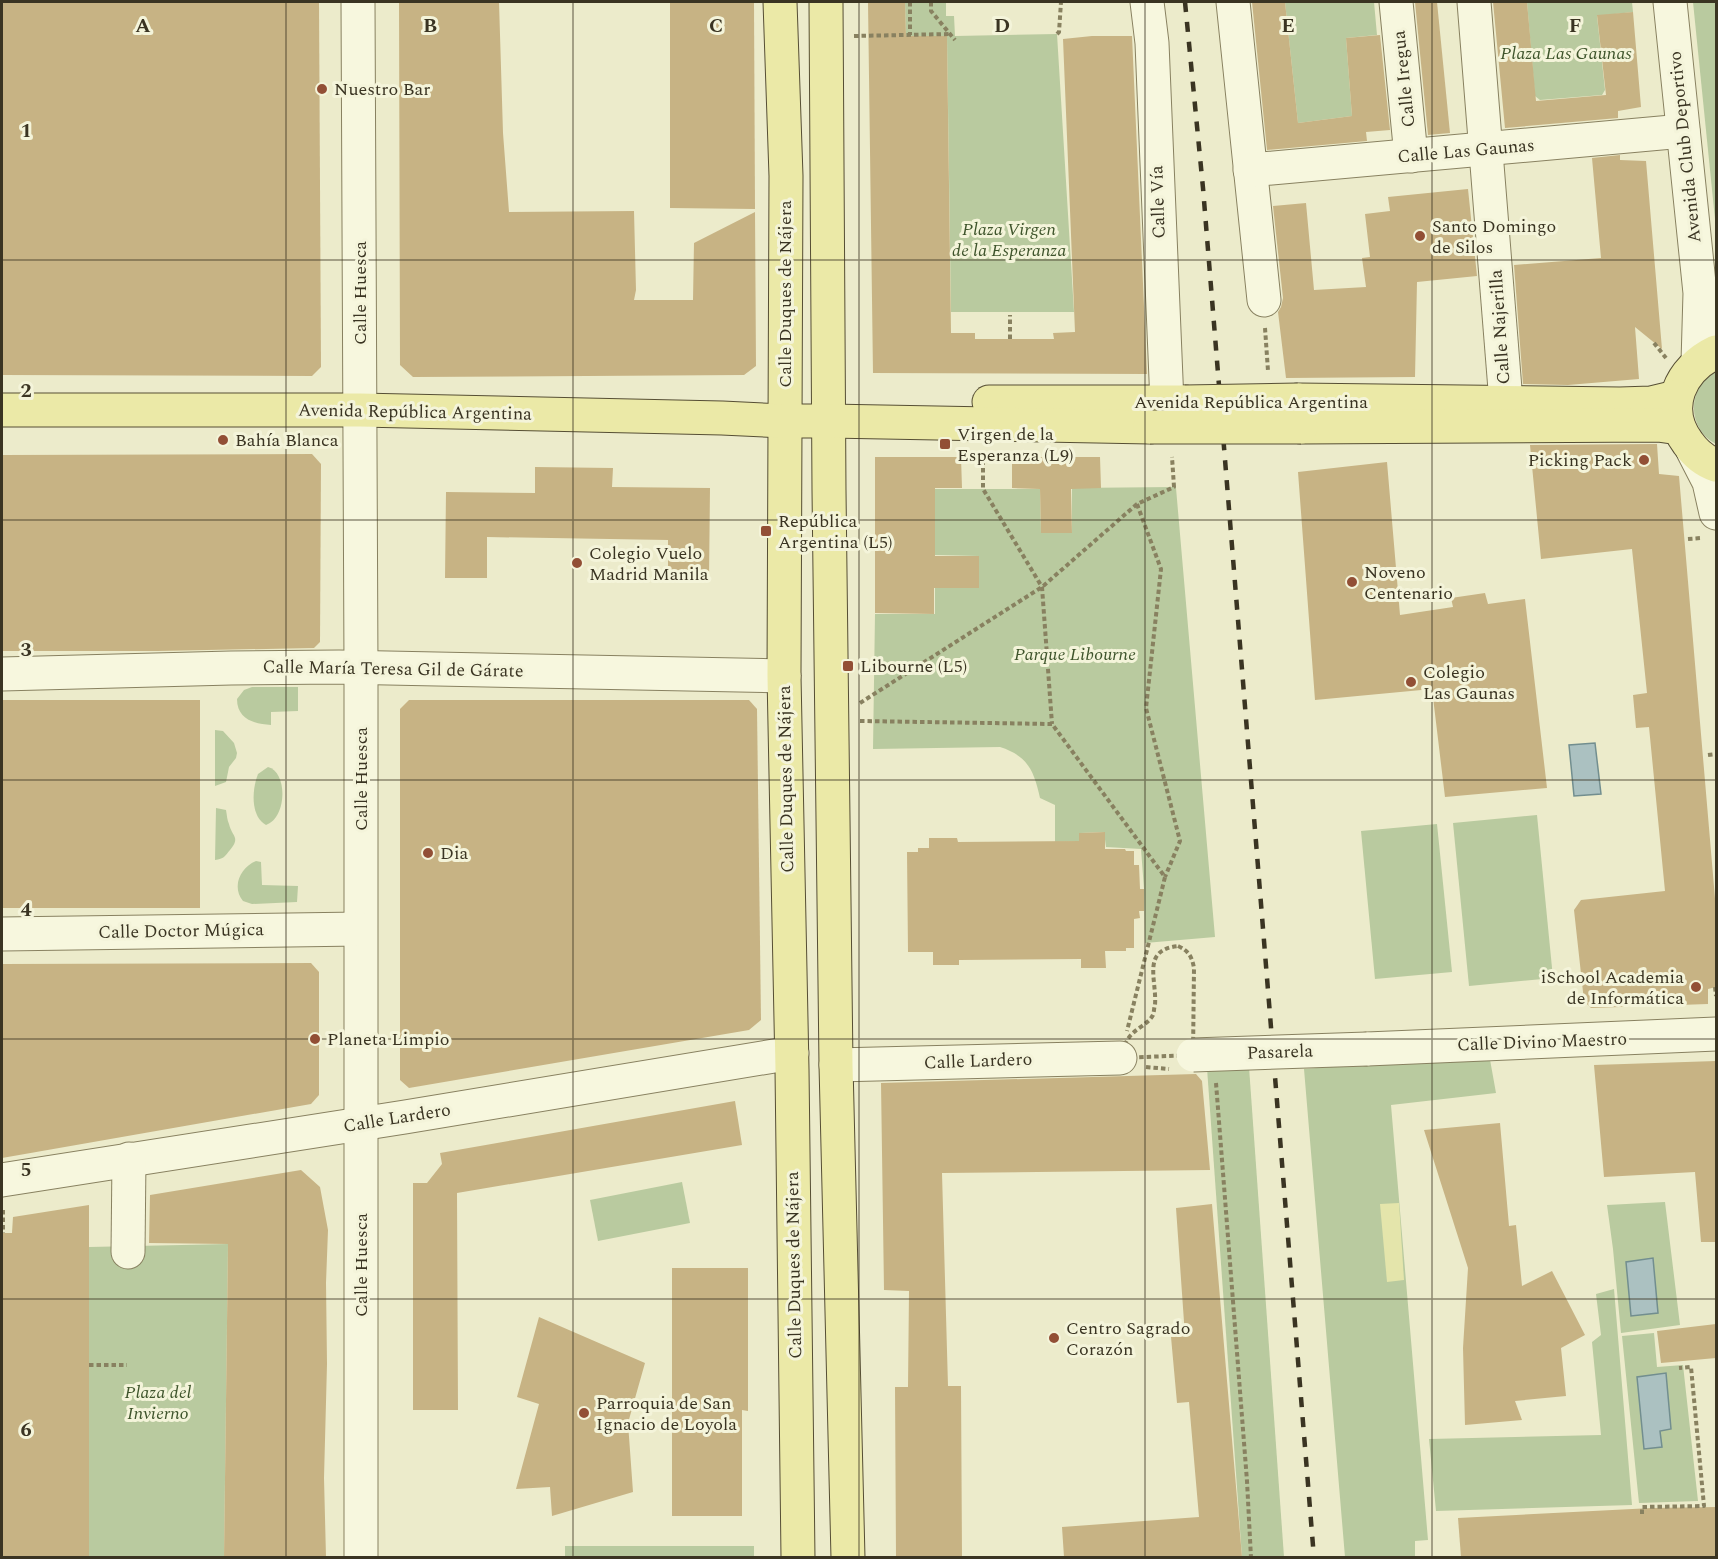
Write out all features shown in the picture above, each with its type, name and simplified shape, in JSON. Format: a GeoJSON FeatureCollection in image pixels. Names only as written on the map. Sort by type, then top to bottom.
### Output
{"type":"FeatureCollection","features":[{"type":"Feature","properties":{"kind":"main road","name":"Calle Duques de Nájera"},"geometry":{"type":"LineString","coordinates":[[780,2],[786,176],[784,676],[792,1053],[798,1557]]}},
{"type":"Feature","properties":{"kind":"main road"},"geometry":{"type":"LineString","coordinates":[[826,2],[836,1065],[848,1557]]}},
{"type":"Feature","properties":{"kind":"main road"},"geometry":{"type":"LineString","coordinates":[[1691,435],[1685,377],[1707,357]]}},
{"type":"Feature","properties":{"kind":"main road","name":"Avenida República Argentina"},"geometry":{"type":"LineString","coordinates":[[2,410],[360,410],[829,421],[1506,402],[1652,403],[1691,435]]}},
{"type":"Feature","properties":{"kind":"main road","name":"Avenida República Argentina"},"geometry":{"type":"LineString","coordinates":[[1167,411],[1290,409],[1658,425],[1691,435]]}},
{"type":"Feature","properties":{"kind":"street","name":"Calle Huesca"},"geometry":{"type":"LineString","coordinates":[[358,2],[361,1557]]}},
{"type":"Feature","properties":{"kind":"street","name":"Calle Vía"},"geometry":{"type":"LineString","coordinates":[[1147,2],[1152,43],[1167,411]]}},
{"type":"Feature","properties":{"kind":"street"},"geometry":{"type":"LineString","coordinates":[[1233,2],[1264,300]]}},
{"type":"Feature","properties":{"kind":"street","name":"Calle Iregua"},"geometry":{"type":"LineString","coordinates":[[1396,2],[1411,156]]}},
{"type":"Feature","properties":{"kind":"street","name":"Calle Najerilla"},"geometry":{"type":"LineString","coordinates":[[1474,2],[1506,402]]}},
{"type":"Feature","properties":{"kind":"street","name":"Avenida Club Deportivo"},"geometry":{"type":"LineString","coordinates":[[1670,2],[1707,357]]}},
{"type":"Feature","properties":{"kind":"street","name":"Calle Las Gaunas"},"geometry":{"type":"LineString","coordinates":[[1250,170],[1683,131]]}},
{"type":"Feature","properties":{"kind":"street","name":"Avenida Club Deportivo"},"geometry":{"type":"LineString","coordinates":[[1700,293],[1716,330]]}},
{"type":"Feature","properties":{"kind":"street"},"geometry":{"type":"LineString","coordinates":[[1691,435],[1709,482],[1716,513]]}},
{"type":"Feature","properties":{"kind":"street","name":"Calle María Teresa Gil de Gárate"},"geometry":{"type":"LineString","coordinates":[[2,674],[361,667],[784,676]]}},
{"type":"Feature","properties":{"kind":"street","name":"Calle Doctor Múgica"},"geometry":{"type":"LineString","coordinates":[[2,934],[360,929]]}},
{"type":"Feature","properties":{"kind":"street","name":"Calle Divino Maestro"},"geometry":{"type":"LineString","coordinates":[[1367,1048],[1716,1035]]}},
{"type":"Feature","properties":{"kind":"street","name":"Pasarela"},"geometry":{"type":"LineString","coordinates":[[1195,1066],[1367,1048]]}},
{"type":"Feature","properties":{"kind":"street","name":"Calle Lardero"},"geometry":{"type":"LineString","coordinates":[[2,1180],[792,1053]]}},
{"type":"Feature","properties":{"kind":"street","name":"Calle Lardero"},"geometry":{"type":"LineString","coordinates":[[836,1065],[1120,1062]]}},
{"type":"Feature","properties":{"kind":"street"},"geometry":{"type":"LineString","coordinates":[[128,1252],[129,1159]]}},
{"type":"Feature","properties":{"kind":"path"},"geometry":{"type":"LineString","coordinates":[[910,2],[910,35]]}},
{"type":"Feature","properties":{"kind":"path"},"geometry":{"type":"LineString","coordinates":[[931,2],[931,11],[955,40]]}},
{"type":"Feature","properties":{"kind":"path"},"geometry":{"type":"LineString","coordinates":[[1057,34],[1061,2]]}},
{"type":"Feature","properties":{"kind":"path"},"geometry":{"type":"LineString","coordinates":[[827,37],[951,34]]}},
{"type":"Feature","properties":{"kind":"path"},"geometry":{"type":"LineString","coordinates":[[1264,300],[1290,409]]}},
{"type":"Feature","properties":{"kind":"path"},"geometry":{"type":"LineString","coordinates":[[1010,315],[1010,339]]}},
{"type":"Feature","properties":{"kind":"path"},"geometry":{"type":"LineString","coordinates":[[983,444],[983,489],[1042,587],[1052,724],[1165,877]]}},
{"type":"Feature","properties":{"kind":"path"},"geometry":{"type":"LineString","coordinates":[[832,721],[1042,587],[1137,504],[1174,487],[1172,454]]}},
{"type":"Feature","properties":{"kind":"path"},"geometry":{"type":"LineString","coordinates":[[1137,504],[1161,569],[1146,708],[1180,841],[1165,877],[1120,1062],[1195,1066]]}},
{"type":"Feature","properties":{"kind":"path"},"geometry":{"type":"LineString","coordinates":[[832,721],[1052,724]]}},
{"type":"Feature","properties":{"kind":"path"},"geometry":{"type":"LineString","coordinates":[[1708,755],[1716,754]]}},
{"type":"Feature","properties":{"kind":"path"},"geometry":{"type":"LineString","coordinates":[[1154,1014],[1156,956],[1158,952],[1178,946],[1187,950],[1192,958],[1194,969],[1195,1066],[1247,1482],[1251,1557]]}},
{"type":"Feature","properties":{"kind":"path"},"geometry":{"type":"LineString","coordinates":[[1715,987],[1716,996]]}},
{"type":"Feature","properties":{"kind":"path"},"geometry":{"type":"LineString","coordinates":[[89,1365],[127,1365]]}},
{"type":"Feature","properties":{"kind":"path"},"geometry":{"type":"LineString","coordinates":[[1642,1514],[1642,1507],[1704,1506],[1691,1367],[1679,1368]]}},
{"type":"Feature","properties":{"kind":"green space","name":"Plaza Virgen de la Esperanza"},"geometry":{"type":"Polygon","coordinates":[[[905,2],[946,2],[946,16],[954,16],[955,36],[1057,34],[1074,312],[951,312],[947,36],[906,36],[905,2]]]}},
{"type":"Feature","properties":{"kind":"green space"},"geometry":{"type":"Polygon","coordinates":[[[1285,2],[1374,2],[1377,35],[1346,38],[1352,116],[1298,123],[1285,2]]]}},
{"type":"Feature","properties":{"kind":"green space","name":"Plaza Las Gaunas"},"geometry":{"type":"Polygon","coordinates":[[[1527,2],[1632,2],[1633,12],[1597,16],[1605,90],[1602,95],[1540,100],[1535,96],[1527,2]]]}},
{"type":"Feature","properties":{"kind":"green space"},"geometry":{"type":"Polygon","coordinates":[[[1693,2],[1716,2],[1716,229],[1693,2]]]}},
{"type":"Feature","properties":{"kind":"green space"},"geometry":{"type":"Polygon","coordinates":[[[1716,372],[1716,444],[1700,429],[1695,419],[1694,408],[1699,387],[1716,372]]]}},
{"type":"Feature","properties":{"kind":"green space","name":"Parque Libourne"},"geometry":{"type":"Polygon","coordinates":[[[1072,488],[1176,488],[1215,937],[1145,943],[1141,849],[1106,847],[1104,832],[1080,833],[1079,841],[1055,842],[1055,805],[1040,798],[1032,772],[1017,755],[1000,747],[873,749],[875,614],[935,614],[935,588],[979,588],[979,556],[935,555],[935,489],[1040,489],[1041,533],[1072,533],[1072,488]]]}},
{"type":"Feature","properties":{"kind":"green space"},"geometry":{"type":"Polygon","coordinates":[[[252,687],[298,687],[298,711],[271,712],[271,725],[253,722],[243,716],[237,699],[244,690],[252,687]]]}},
{"type":"Feature","properties":{"kind":"green space"},"geometry":{"type":"Polygon","coordinates":[[[215,730],[223,731],[234,743],[237,753],[229,767],[226,782],[215,786],[215,730]]]}},
{"type":"Feature","properties":{"kind":"green space"},"geometry":{"type":"Polygon","coordinates":[[[268,767],[279,777],[282,795],[278,814],[266,825],[261,821],[255,809],[254,787],[258,774],[268,767]]]}},
{"type":"Feature","properties":{"kind":"green space"},"geometry":{"type":"Polygon","coordinates":[[[216,808],[226,810],[235,842],[225,856],[215,860],[216,808]]]}},
{"type":"Feature","properties":{"kind":"green space"},"geometry":{"type":"Polygon","coordinates":[[[1537,815],[1553,978],[1469,986],[1453,823],[1537,815]]]}},
{"type":"Feature","properties":{"kind":"green space"},"geometry":{"type":"Polygon","coordinates":[[[1437,824],[1452,972],[1375,979],[1361,831],[1437,824]]]}},
{"type":"Feature","properties":{"kind":"green space"},"geometry":{"type":"Polygon","coordinates":[[[256,861],[261,862],[262,885],[298,886],[297,902],[252,904],[243,901],[239,895],[239,878],[246,868],[256,861]]]}},
{"type":"Feature","properties":{"kind":"green space"},"geometry":{"type":"Polygon","coordinates":[[[1489,1054],[1496,1093],[1391,1105],[1428,1540],[1415,1541],[1415,1557],[1345,1557],[1304,1069],[1489,1054]]]}},
{"type":"Feature","properties":{"kind":"green space"},"geometry":{"type":"Polygon","coordinates":[[[1249,1067],[1284,1557],[1242,1557],[1207,1068],[1249,1067]]]}},
{"type":"Feature","properties":{"kind":"green space"},"geometry":{"type":"Polygon","coordinates":[[[682,1182],[690,1223],[598,1241],[590,1200],[682,1182]]]}},
{"type":"Feature","properties":{"kind":"green space"},"geometry":{"type":"Polygon","coordinates":[[[1665,1202],[1680,1325],[1621,1333],[1607,1205],[1665,1202]]]}},
{"type":"Feature","properties":{"kind":"green space","name":"Plaza del Invierno"},"geometry":{"type":"Polygon","coordinates":[[[228,1244],[224,1557],[89,1557],[89,1247],[228,1244]]]}},
{"type":"Feature","properties":{"kind":"green space"},"geometry":{"type":"Polygon","coordinates":[[[1614,1289],[1632,1505],[1436,1511],[1429,1439],[1601,1435],[1592,1342],[1601,1335],[1596,1294],[1614,1289]]]}},
{"type":"Feature","properties":{"kind":"green space"},"geometry":{"type":"Polygon","coordinates":[[[1654,1333],[1657,1367],[1683,1365],[1698,1501],[1639,1503],[1622,1336],[1654,1333]]]}},
{"type":"Feature","properties":{"kind":"green space"},"geometry":{"type":"Polygon","coordinates":[[[565,1546],[754,1546],[754,1557],[565,1557],[565,1546]]]}},
{"type":"Feature","properties":{"kind":"sand"},"geometry":{"type":"Polygon","coordinates":[[[1399,1203],[1404,1280],[1387,1282],[1380,1204],[1399,1203]]]}},
{"type":"Feature","properties":{"kind":"shaded area"},"geometry":{"type":"Polygon","coordinates":[[[1595,743],[1601,794],[1574,796],[1569,745],[1595,743]]]}},
{"type":"Feature","properties":{"kind":"shaded area"},"geometry":{"type":"Polygon","coordinates":[[[1653,1258],[1658,1313],[1631,1316],[1626,1262],[1653,1258]]]}},
{"type":"Feature","properties":{"kind":"shaded area"},"geometry":{"type":"Polygon","coordinates":[[[1666,1373],[1671,1429],[1660,1431],[1662,1447],[1644,1449],[1637,1377],[1666,1373]]]}},
{"type":"Feature","properties":{"kind":"building"},"geometry":{"type":"Polygon","coordinates":[[[2,2],[319,2],[321,367],[312,376],[2,375],[2,2]]]}},
{"type":"Feature","properties":{"kind":"building"},"geometry":{"type":"Polygon","coordinates":[[[399,2],[499,2],[503,133],[509,212],[634,211],[636,290],[634,300],[693,300],[694,243],[755,212],[756,366],[744,375],[413,377],[400,365],[399,2]]]}},
{"type":"Feature","properties":{"kind":"building"},"geometry":{"type":"Polygon","coordinates":[[[868,2],[905,2],[906,36],[947,36],[951,333],[975,333],[975,339],[1054,339],[1053,333],[1075,332],[1063,39],[1132,36],[1147,374],[873,373],[868,2]]]}},
{"type":"Feature","properties":{"kind":"building"},"geometry":{"type":"Polygon","coordinates":[[[1252,2],[1285,2],[1298,123],[1352,116],[1346,38],[1380,35],[1390,130],[1366,132],[1367,141],[1267,150],[1252,2]]]}},
{"type":"Feature","properties":{"kind":"building"},"geometry":{"type":"Polygon","coordinates":[[[1415,2],[1437,2],[1450,133],[1428,135],[1415,2]]]}},
{"type":"Feature","properties":{"kind":"building"},"geometry":{"type":"Polygon","coordinates":[[[1493,2],[1527,2],[1536,101],[1606,95],[1597,15],[1633,12],[1641,107],[1618,111],[1618,118],[1505,128],[1493,2]]]}},
{"type":"Feature","properties":{"kind":"building"},"geometry":{"type":"Polygon","coordinates":[[[670,3],[754,3],[755,209],[670,208],[670,3]]]}},
{"type":"Feature","properties":{"kind":"building"},"geometry":{"type":"Polygon","coordinates":[[[1620,155],[1620,160],[1646,161],[1662,349],[1635,327],[1639,379],[1568,385],[1523,384],[1514,265],[1601,258],[1592,158],[1620,155]]]}},
{"type":"Feature","properties":{"kind":"building"},"geometry":{"type":"Polygon","coordinates":[[[1468,189],[1477,276],[1417,282],[1415,377],[1286,378],[1278,312],[1283,298],[1273,206],[1306,203],[1314,290],[1366,287],[1362,258],[1370,257],[1365,214],[1390,211],[1388,197],[1468,189]]]}},
{"type":"Feature","properties":{"kind":"building"},"geometry":{"type":"Polygon","coordinates":[[[1657,444],[1659,474],[1679,476],[1716,910],[1716,987],[1708,989],[1708,1004],[1591,1008],[1584,1001],[1574,910],[1581,900],[1665,891],[1649,727],[1636,728],[1633,695],[1647,693],[1632,549],[1541,559],[1530,445],[1657,444]]]}},
{"type":"Feature","properties":{"kind":"building"},"geometry":{"type":"Polygon","coordinates":[[[312,454],[321,464],[320,642],[314,648],[2,651],[2,455],[312,454]]]}},
{"type":"Feature","properties":{"kind":"building"},"geometry":{"type":"Polygon","coordinates":[[[875,457],[961,457],[962,488],[935,488],[935,556],[979,556],[979,588],[934,588],[934,614],[875,613],[875,457]]]}},
{"type":"Feature","properties":{"kind":"building"},"geometry":{"type":"Polygon","coordinates":[[[1012,457],[1100,457],[1101,488],[1071,489],[1072,533],[1041,533],[1040,489],[1012,488],[1012,457]]]}},
{"type":"Feature","properties":{"kind":"building"},"geometry":{"type":"Polygon","coordinates":[[[1387,462],[1400,615],[1453,607],[1451,598],[1485,593],[1488,604],[1525,599],[1547,788],[1445,797],[1432,689],[1315,700],[1298,472],[1387,462]]]}},
{"type":"Feature","properties":{"kind":"building"},"geometry":{"type":"Polygon","coordinates":[[[535,467],[613,468],[612,487],[710,488],[709,580],[668,579],[668,540],[487,537],[487,578],[445,578],[446,492],[535,493],[535,467]]]}},
{"type":"Feature","properties":{"kind":"building"},"geometry":{"type":"Polygon","coordinates":[[[2,700],[200,700],[200,908],[2,908],[2,700]]]}},
{"type":"Feature","properties":{"kind":"building"},"geometry":{"type":"Polygon","coordinates":[[[409,700],[749,700],[757,709],[761,1020],[749,1030],[409,1088],[400,1080],[400,709],[409,700]]]}},
{"type":"Feature","properties":{"kind":"building"},"geometry":{"type":"Polygon","coordinates":[[[1105,832],[1105,849],[1134,851],[1134,865],[1139,865],[1140,889],[1144,889],[1144,911],[1139,911],[1140,918],[1134,919],[1134,948],[1126,948],[1126,951],[1105,951],[1106,968],[1081,968],[1081,959],[959,960],[959,965],[933,965],[933,952],[908,952],[907,852],[918,852],[918,848],[929,848],[929,838],[957,838],[958,842],[1079,841],[1079,833],[1105,832]]]}},
{"type":"Feature","properties":{"kind":"building"},"geometry":{"type":"Polygon","coordinates":[[[311,963],[319,972],[319,1095],[311,1104],[2,1158],[2,964],[311,963]]]}},
{"type":"Feature","properties":{"kind":"building"},"geometry":{"type":"Polygon","coordinates":[[[1716,1061],[1716,1242],[1701,1242],[1695,1172],[1604,1177],[1594,1065],[1716,1061]]]}},
{"type":"Feature","properties":{"kind":"building"},"geometry":{"type":"Polygon","coordinates":[[[1196,1074],[1202,1081],[1210,1170],[942,1173],[948,1386],[961,1386],[962,1557],[896,1557],[895,1387],[908,1387],[909,1291],[884,1290],[881,1083],[1196,1074]]]}},
{"type":"Feature","properties":{"kind":"building"},"geometry":{"type":"Polygon","coordinates":[[[735,1101],[742,1145],[457,1193],[458,1410],[413,1410],[413,1183],[427,1183],[442,1164],[440,1153],[735,1101]]]}},
{"type":"Feature","properties":{"kind":"building"},"geometry":{"type":"Polygon","coordinates":[[[1500,1123],[1509,1226],[1516,1225],[1522,1286],[1552,1271],[1585,1335],[1561,1348],[1566,1396],[1515,1401],[1522,1420],[1465,1425],[1463,1348],[1468,1268],[1424,1130],[1500,1123]]]}},
{"type":"Feature","properties":{"kind":"building"},"geometry":{"type":"Polygon","coordinates":[[[301,1170],[320,1187],[328,1230],[324,1478],[326,1557],[224,1557],[228,1244],[149,1243],[150,1195],[301,1170]]]}},
{"type":"Feature","properties":{"kind":"building"},"geometry":{"type":"Polygon","coordinates":[[[1212,1204],[1242,1557],[1064,1557],[1062,1527],[1199,1517],[1189,1402],[1177,1403],[1171,1337],[1185,1336],[1176,1208],[1212,1204]]]}},
{"type":"Feature","properties":{"kind":"building"},"geometry":{"type":"Polygon","coordinates":[[[89,1205],[89,1557],[2,1557],[2,1233],[12,1233],[13,1217],[89,1205]]]}},
{"type":"Feature","properties":{"kind":"building"},"geometry":{"type":"Polygon","coordinates":[[[672,1268],[748,1268],[748,1411],[742,1410],[742,1516],[672,1516],[672,1268]]]}},
{"type":"Feature","properties":{"kind":"building","name":"Parroquia de San Ignacio de Loyola"},"geometry":{"type":"Polygon","coordinates":[[[539,1317],[645,1363],[628,1423],[633,1492],[552,1516],[550,1487],[516,1489],[539,1404],[517,1397],[539,1317]]]}},
{"type":"Feature","properties":{"kind":"building"},"geometry":{"type":"Polygon","coordinates":[[[1716,1324],[1716,1358],[1661,1363],[1657,1331],[1716,1324]]]}},
{"type":"Feature","properties":{"kind":"building"},"geometry":{"type":"Polygon","coordinates":[[[1716,1507],[1716,1557],[1461,1557],[1458,1518],[1716,1507]]]}},
{"type":"Feature","properties":{"kind":"railway"},"geometry":{"type":"LineString","coordinates":[[1185,2],[1203,188],[1314,1558]]}},
{"type":"Feature","properties":{"kind":"place","name":"Nuestro Bar"},"geometry":{"type":"Point","coordinates":[322,89]}},
{"type":"Feature","properties":{"kind":"place","name":"Santo Domingo de Silos"},"geometry":{"type":"Point","coordinates":[1420,236]}},
{"type":"Feature","properties":{"kind":"place","name":"Bahía Blanca"},"geometry":{"type":"Point","coordinates":[223,440]}},
{"type":"Feature","properties":{"kind":"place","name":"Virgen de la Esperanza (L9)"},"geometry":{"type":"Point","coordinates":[945,444]}},
{"type":"Feature","properties":{"kind":"place","name":"Picking Pack"},"geometry":{"type":"Point","coordinates":[1644,460]}},
{"type":"Feature","properties":{"kind":"place","name":"República Argentina (L5)"},"geometry":{"type":"Point","coordinates":[766,531]}},
{"type":"Feature","properties":{"kind":"place","name":"Colegio Vuelo Madrid Manila"},"geometry":{"type":"Point","coordinates":[577,563]}},
{"type":"Feature","properties":{"kind":"place","name":"Noveno Centenario"},"geometry":{"type":"Point","coordinates":[1352,582]}},
{"type":"Feature","properties":{"kind":"place","name":"Libourne (L5)"},"geometry":{"type":"Point","coordinates":[848,666]}},
{"type":"Feature","properties":{"kind":"place","name":"Colegio Las Gaunas"},"geometry":{"type":"Point","coordinates":[1411,682]}},
{"type":"Feature","properties":{"kind":"place","name":"Dia"},"geometry":{"type":"Point","coordinates":[428,853]}},
{"type":"Feature","properties":{"kind":"place","name":"iSchool Academia de Informática"},"geometry":{"type":"Point","coordinates":[1696,987]}},
{"type":"Feature","properties":{"kind":"place","name":"Planeta Limpio"},"geometry":{"type":"Point","coordinates":[315,1039]}},
{"type":"Feature","properties":{"kind":"place","name":"Centro Sagrado Corazón"},"geometry":{"type":"Point","coordinates":[1054,1338]}},
{"type":"Feature","properties":{"kind":"place","name":"Parroquia de San Ignacio de Loyola"},"geometry":{"type":"Point","coordinates":[584,1413]}}]}
